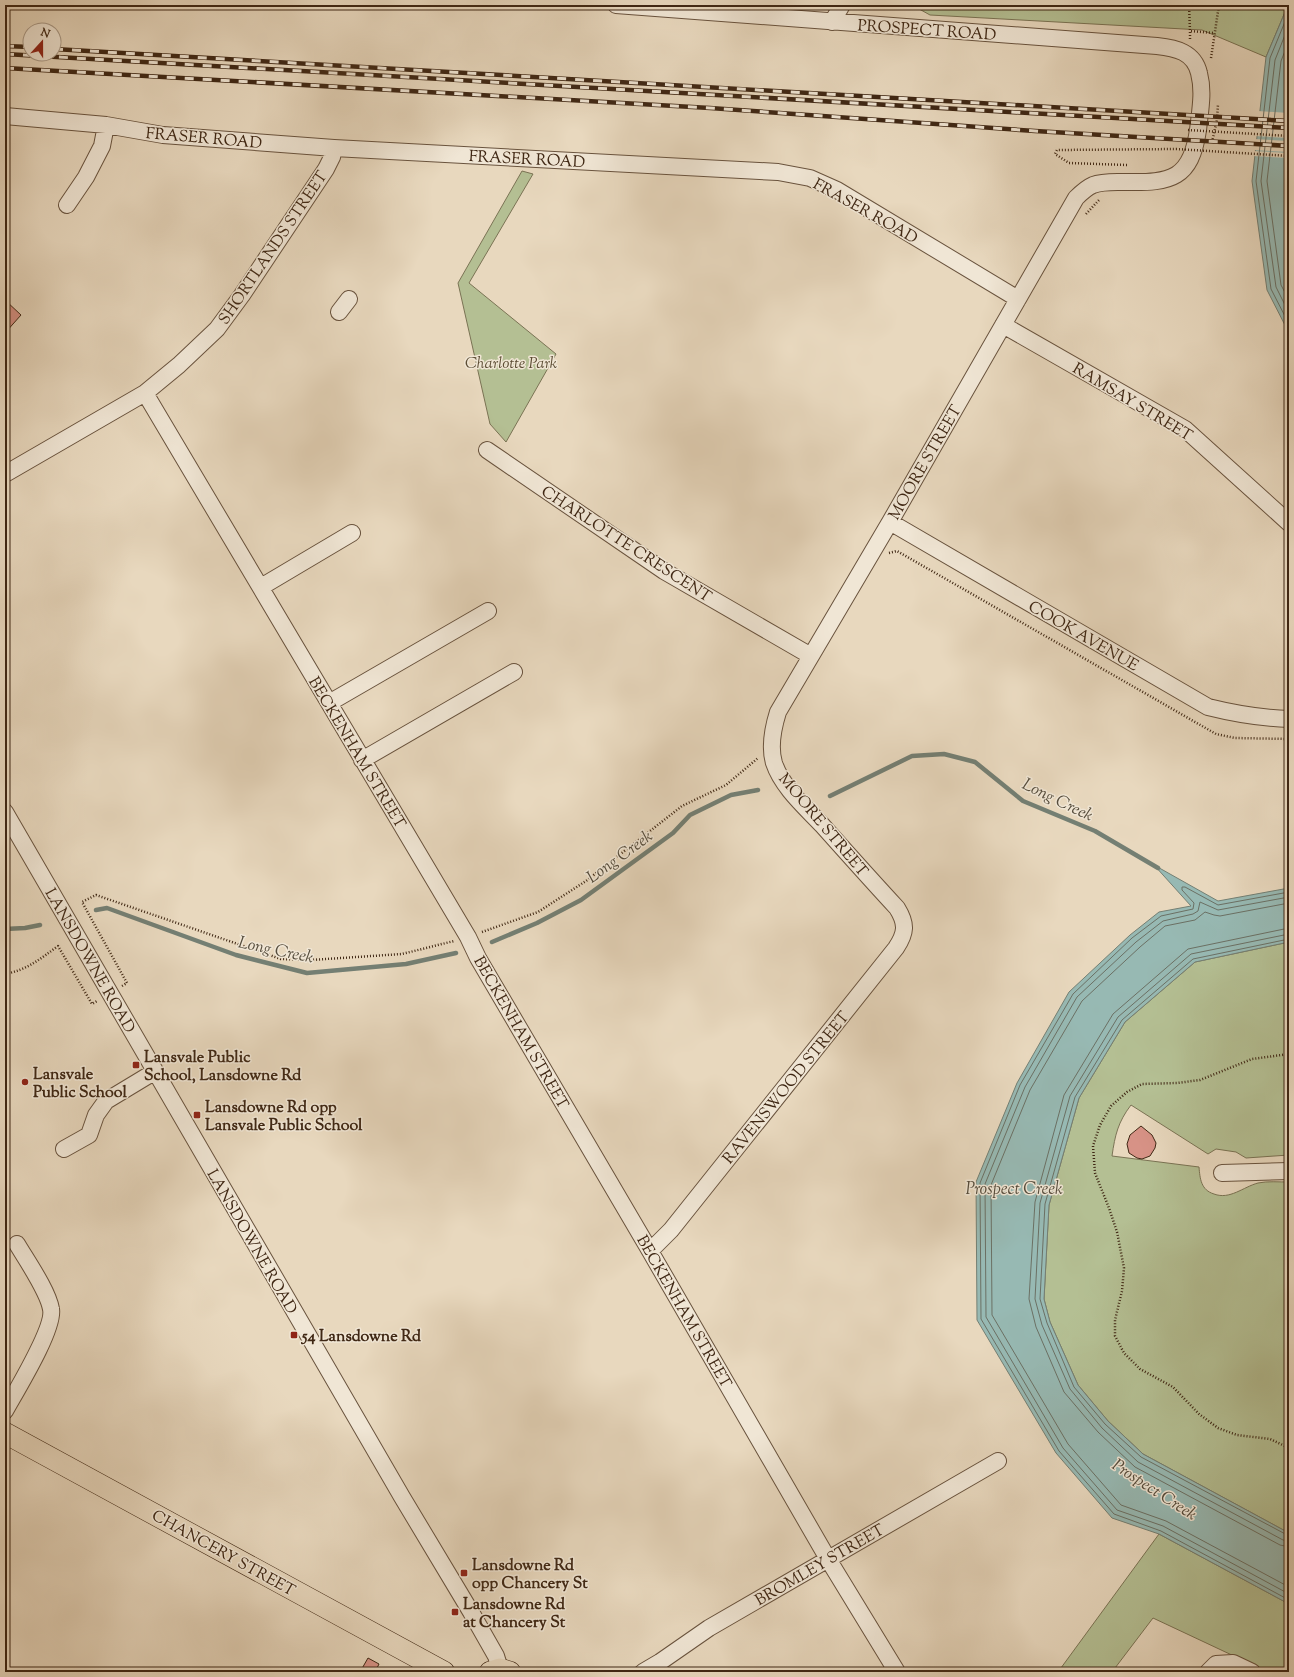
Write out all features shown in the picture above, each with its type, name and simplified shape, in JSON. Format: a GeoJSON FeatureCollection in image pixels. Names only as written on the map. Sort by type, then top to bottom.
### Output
{"type":"FeatureCollection","features":[{"type":"Feature","properties":{"kind":"main road","name":"CHANCERY STREET"},"geometry":{"type":"LineString","coordinates":[[5,1433],[444,1672]]}},
{"type":"Feature","properties":{"kind":"street","name":"PROSPECT ROAD"},"geometry":{"type":"LineString","coordinates":[[616,5],[1157,46],[1178,49],[1189,55]]}},
{"type":"Feature","properties":{"kind":"street"},"geometry":{"type":"LineString","coordinates":[[832,22],[842,5]]}},
{"type":"Feature","properties":{"kind":"street","name":"MOORE STREET"},"geometry":{"type":"LineString","coordinates":[[903,917],[897,908],[790,789],[780,774],[774,762],[772,741],[778,712],[890,522],[1076,198],[1084,190],[1104,182],[1148,182],[1166,180],[1177,174],[1187,165],[1196,146],[1201,103],[1201,82],[1199,70],[1189,55]]}},
{"type":"Feature","properties":{"kind":"street","name":"FRASER ROAD"},"geometry":{"type":"LineString","coordinates":[[5,116],[106,125],[163,135],[334,148],[778,172],[810,178],[837,190],[1018,299]]}},
{"type":"Feature","properties":{"kind":"street"},"geometry":{"type":"LineString","coordinates":[[67,205],[86,177],[102,146],[106,125]]}},
{"type":"Feature","properties":{"kind":"street","name":"SHORTLANDS STREET"},"geometry":{"type":"LineString","coordinates":[[5,474],[145,393],[180,365],[217,329],[242,296],[326,169],[332,157],[334,148]]}},
{"type":"Feature","properties":{"kind":"street"},"geometry":{"type":"LineString","coordinates":[[338,312],[349,299]]}},
{"type":"Feature","properties":{"kind":"street","name":"RAMSAY STREET"},"geometry":{"type":"LineString","coordinates":[[1003,325],[1185,429],[1289,523]]}},
{"type":"Feature","properties":{"kind":"street","name":"BECKENHAM STREET"},"geometry":{"type":"LineString","coordinates":[[145,393],[468,937],[478,958],[650,1250],[828,1558],[897,1672]]}},
{"type":"Feature","properties":{"kind":"street","name":"CHARLOTTE CRESCENT"},"geometry":{"type":"LineString","coordinates":[[486,450],[664,571],[811,656]]}},
{"type":"Feature","properties":{"kind":"street","name":"COOK AVENUE"},"geometry":{"type":"LineString","coordinates":[[890,522],[1208,707],[1261,718],[1289,718]]}},
{"type":"Feature","properties":{"kind":"street"},"geometry":{"type":"LineString","coordinates":[[261,587],[352,533]]}},
{"type":"Feature","properties":{"kind":"street"},"geometry":{"type":"LineString","coordinates":[[329,703],[488,611]]}},
{"type":"Feature","properties":{"kind":"street"},"geometry":{"type":"LineString","coordinates":[[362,760],[514,672]]}},
{"type":"Feature","properties":{"kind":"street","name":"LANSDOWNE ROAD"},"geometry":{"type":"LineString","coordinates":[[5,812],[76,932],[154,1072],[471,1612],[496,1656],[500,1671]]}},
{"type":"Feature","properties":{"kind":"street","name":"RAVENSWOOD STREET"},"geometry":{"type":"LineString","coordinates":[[650,1250],[671,1230],[896,948],[903,938],[905,928],[903,917]]}},
{"type":"Feature","properties":{"kind":"street"},"geometry":{"type":"LineString","coordinates":[[64,1150],[89,1135],[96,1115],[106,1101],[154,1072]]}},
{"type":"Feature","properties":{"kind":"street"},"geometry":{"type":"LineString","coordinates":[[1222,1173],[1289,1171]]}},
{"type":"Feature","properties":{"kind":"street"},"geometry":{"type":"LineString","coordinates":[[5,1411],[48,1332],[52,1315],[47,1297],[17,1244]]}},
{"type":"Feature","properties":{"kind":"street","name":"BROMLEY STREET"},"geometry":{"type":"LineString","coordinates":[[642,1672],[660,1662],[709,1628],[998,1461]]}},
{"type":"Feature","properties":{"kind":"street"},"geometry":{"type":"LineString","coordinates":[[1208,1672],[1216,1664],[1233,1663],[1252,1672]]}},
{"type":"Feature","properties":{"kind":"path"},"geometry":{"type":"LineString","coordinates":[[1189,5],[1189,55]]}},
{"type":"Feature","properties":{"kind":"path"},"geometry":{"type":"LineString","coordinates":[[1190,31],[1214,33],[1219,5]]}},
{"type":"Feature","properties":{"kind":"path"},"geometry":{"type":"LineString","coordinates":[[1188,130],[1289,136]]}},
{"type":"Feature","properties":{"kind":"path"},"geometry":{"type":"LineString","coordinates":[[1134,166],[1069,163],[1054,154],[1057,150],[1176,149],[1289,156]]}},
{"type":"Feature","properties":{"kind":"path"},"geometry":{"type":"LineString","coordinates":[[1083,217],[1090,208],[1103,198]]}},
{"type":"Feature","properties":{"kind":"path"},"geometry":{"type":"LineString","coordinates":[[889,554],[897,551],[1216,734],[1235,738],[1289,739]]}},
{"type":"Feature","properties":{"kind":"path"},"geometry":{"type":"LineString","coordinates":[[482,932],[538,912],[586,881],[682,806],[726,786],[760,756]]}},
{"type":"Feature","properties":{"kind":"path"},"geometry":{"type":"LineString","coordinates":[[127,983],[82,902],[96,895],[281,959],[311,960],[402,954],[449,944]]}},
{"type":"Feature","properties":{"kind":"path"},"geometry":{"type":"LineString","coordinates":[[5,974],[25,968],[58,946],[92,1004]]}},
{"type":"Feature","properties":{"kind":"path"},"geometry":{"type":"LineString","coordinates":[[1289,1054],[1252,1059],[1200,1080],[1177,1083],[1142,1084],[1127,1092],[1111,1106],[1100,1125],[1094,1146],[1094,1173],[1110,1208],[1117,1232],[1124,1268],[1122,1291],[1115,1320],[1115,1336],[1124,1352],[1140,1369],[1172,1387],[1199,1414],[1218,1428],[1236,1434],[1270,1439],[1289,1448]]}},
{"type":"Feature","properties":{"kind":"green space"},"geometry":{"type":"Polygon","coordinates":[[[912,5],[1288,5],[1266,57],[1202,30],[930,15],[912,5]]]}},
{"type":"Feature","properties":{"kind":"green space","name":"Charlotte Park"},"geometry":{"type":"Polygon","coordinates":[[[522,171],[533,174],[469,283],[556,354],[506,442],[490,424],[458,283],[522,171]]]}},
{"type":"Feature","properties":{"kind":"green space"},"geometry":{"type":"Polygon","coordinates":[[[1289,942],[1289,1155],[1246,1158],[1236,1152],[1216,1149],[1208,1154],[1131,1105],[1123,1117],[1118,1129],[1112,1156],[1199,1167],[1202,1184],[1206,1190],[1220,1195],[1231,1194],[1258,1183],[1289,1182],[1289,1533],[1143,1454],[1108,1421],[1078,1385],[1050,1322],[1044,1299],[1049,1205],[1079,1098],[1125,1022],[1195,962],[1289,942]]]}},
{"type":"Feature","properties":{"kind":"green space"},"geometry":{"type":"Polygon","coordinates":[[[1159,1534],[1289,1604],[1289,1672],[1268,1672],[1153,1618],[1112,1672],[1058,1672],[1159,1534]]]}},
{"type":"Feature","properties":{"kind":"water"},"geometry":{"type":"Polygon","coordinates":[[[1288,5],[1289,333],[1267,290],[1252,181],[1266,57],[1288,5]]]}},
{"type":"Feature","properties":{"kind":"water","name":"Prospect Creek"},"geometry":{"type":"Polygon","coordinates":[[[1154,865],[1218,901],[1289,888],[1289,942],[1195,962],[1125,1022],[1079,1098],[1049,1205],[1044,1299],[1050,1322],[1078,1385],[1108,1421],[1143,1454],[1289,1533],[1289,1604],[1159,1534],[1112,1518],[1056,1453],[977,1320],[976,1182],[1017,1083],[1069,992],[1130,935],[1159,912],[1191,906],[1154,865]]]}},
{"type":"Feature","properties":{"kind":"pier"},"geometry":{"type":"Polygon","coordinates":[[[1258,111],[1289,113],[1289,138],[1255,136],[1258,111]]]}},
{"type":"Feature","properties":{"kind":"pier"},"geometry":{"type":"Polygon","coordinates":[[[1254,139],[1289,141],[1289,152],[1253,150],[1254,139]]]}},
{"type":"Feature","properties":{"kind":"pier"},"geometry":{"type":"Polygon","coordinates":[[[1253,151],[1289,153],[1289,158],[1252,156],[1253,151]]]}},
{"type":"Feature","properties":{"kind":"building"},"geometry":{"type":"Polygon","coordinates":[[[5,300],[21,315],[5,333],[5,300]]]}},
{"type":"Feature","properties":{"kind":"building"},"geometry":{"type":"Polygon","coordinates":[[[1141,1126],[1152,1135],[1156,1143],[1150,1156],[1142,1159],[1129,1153],[1127,1144],[1130,1135],[1141,1126]]]}},
{"type":"Feature","properties":{"kind":"building"},"geometry":{"type":"Polygon","coordinates":[[[368,1658],[379,1664],[375,1672],[360,1672],[368,1658]]]}},
{"type":"Feature","properties":{"kind":"waterway","name":"Long Creek"},"geometry":{"type":"LineString","coordinates":[[830,796],[912,756],[944,754],[975,762],[1023,801],[1095,831],[1158,868]]}},
{"type":"Feature","properties":{"kind":"waterway","name":"Long Creek"},"geometry":{"type":"LineString","coordinates":[[492,942],[537,923],[581,900],[673,833],[690,815],[731,795],[758,790]]}},
{"type":"Feature","properties":{"kind":"waterway","name":"Long Creek"},"geometry":{"type":"LineString","coordinates":[[96,910],[107,908],[236,955],[307,973],[406,964],[456,953]]}},
{"type":"Feature","properties":{"kind":"waterway","name":"Long Creek"},"geometry":{"type":"LineString","coordinates":[[5,929],[25,928],[40,925]]}},
{"type":"Feature","properties":{"kind":"railway"},"geometry":{"type":"LineString","coordinates":[[5,46],[22,47]]}},
{"type":"Feature","properties":{"kind":"railway"},"geometry":{"type":"LineString","coordinates":[[62,49],[1289,121]]}},
{"type":"Feature","properties":{"kind":"railway"},"geometry":{"type":"LineString","coordinates":[[5,54],[1289,128]]}},
{"type":"Feature","properties":{"kind":"railway"},"geometry":{"type":"LineString","coordinates":[[5,68],[710,108],[1035,131],[1289,146]]}},
{"type":"Feature","properties":{"kind":"place","name":"Lansvale Public School, Lansdowne Rd"},"geometry":{"type":"Point","coordinates":[136,1065]}},
{"type":"Feature","properties":{"kind":"place","name":"Lansvale Public School"},"geometry":{"type":"Point","coordinates":[25,1082]}},
{"type":"Feature","properties":{"kind":"place","name":"Lansdowne Rd opp Lansvale Public School"},"geometry":{"type":"Point","coordinates":[197,1115]}},
{"type":"Feature","properties":{"kind":"place","name":"54 Lansdowne Rd"},"geometry":{"type":"Point","coordinates":[294,1335]}},
{"type":"Feature","properties":{"kind":"place","name":"Lansdowne Rd opp Chancery St"},"geometry":{"type":"Point","coordinates":[464,1573]}},
{"type":"Feature","properties":{"kind":"place","name":"Lansdowne Rd at Chancery St"},"geometry":{"type":"Point","coordinates":[455,1612]}}]}
